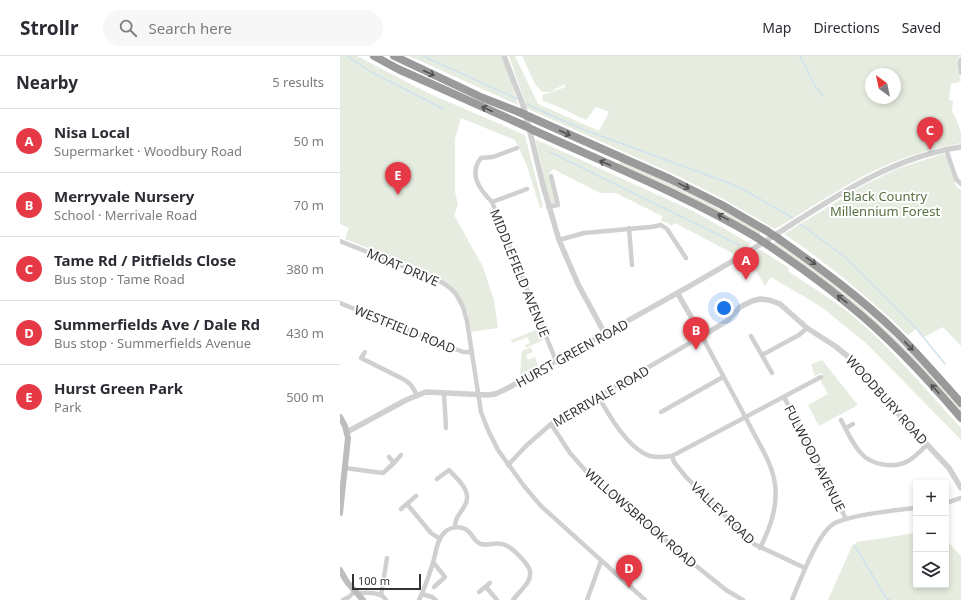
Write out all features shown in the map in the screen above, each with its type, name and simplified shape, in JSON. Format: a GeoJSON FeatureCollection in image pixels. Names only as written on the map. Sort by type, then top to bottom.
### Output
{"type":"FeatureCollection","features":[{"type":"Feature","properties":{"kind":"highway"},"geometry":{"type":"LineString","coordinates":[[374,56],[398,69],[522,126],[532,134],[693,202],[756,237],[804,269],[850,305],[888,339],[961,418]]}},
{"type":"Feature","properties":{"kind":"highway"},"geometry":{"type":"LineString","coordinates":[[394,56],[482,98],[520,112],[670,179],[722,205],[767,231],[811,261],[858,298],[929,366],[961,403]]}},
{"type":"Feature","properties":{"kind":"main road"},"geometry":{"type":"LineString","coordinates":[[340,417],[344,428],[347,445],[340,513]]}},
{"type":"Feature","properties":{"kind":"main road"},"geometry":{"type":"LineString","coordinates":[[340,570],[347,582],[364,600]]}},
{"type":"Feature","properties":{"kind":"street"},"geometry":{"type":"LineString","coordinates":[[504,56],[524,108],[532,134],[548,207],[559,240],[578,284],[605,334]]}},
{"type":"Feature","properties":{"kind":"street"},"geometry":{"type":"LineString","coordinates":[[961,59],[961,73]]}},
{"type":"Feature","properties":{"kind":"street","name":"HURST GREEN ROAD"},"geometry":{"type":"LineString","coordinates":[[344,428],[426,392],[496,394],[678,294],[749,252],[838,195],[871,176],[901,163],[931,153],[961,147]]}},
{"type":"Feature","properties":{"kind":"street","name":"MIDDLEFIELD AVENUE"},"geometry":{"type":"LineString","coordinates":[[517,148],[494,157],[481,158],[478,162],[475,176],[476,183],[492,202],[556,361]]}},
{"type":"Feature","properties":{"kind":"street"},"geometry":{"type":"LineString","coordinates":[[946,149],[956,179],[961,184]]}},
{"type":"Feature","properties":{"kind":"street"},"geometry":{"type":"LineString","coordinates":[[548,207],[558,205],[551,176]]}},
{"type":"Feature","properties":{"kind":"street"},"geometry":{"type":"LineString","coordinates":[[492,202],[527,189]]}},
{"type":"Feature","properties":{"kind":"street"},"geometry":{"type":"LineString","coordinates":[[559,240],[584,233],[651,227],[657,225],[664,226],[686,258]]}},
{"type":"Feature","properties":{"kind":"street"},"geometry":{"type":"LineString","coordinates":[[630,228],[632,265]]}},
{"type":"Feature","properties":{"kind":"street","name":"MOAT DRIVE"},"geometry":{"type":"LineString","coordinates":[[340,241],[430,277],[450,288],[460,300],[466,314],[481,412],[498,450],[524,486],[542,506],[645,600]]}},
{"type":"Feature","properties":{"kind":"street"},"geometry":{"type":"LineString","coordinates":[[678,294],[768,460],[775,484],[775,504],[771,522],[760,548]]}},
{"type":"Feature","properties":{"kind":"street","name":"WOODBURY ROAD"},"geometry":{"type":"LineString","coordinates":[[702,336],[727,320],[745,304],[760,299],[771,300],[780,304],[807,328],[848,355],[880,394],[949,468],[961,488]]}},
{"type":"Feature","properties":{"kind":"street","name":"WESTFIELD ROAD"},"geometry":{"type":"LineString","coordinates":[[340,303],[463,352],[471,352]]}},
{"type":"Feature","properties":{"kind":"street"},"geometry":{"type":"LineString","coordinates":[[762,355],[799,335],[807,328]]}},
{"type":"Feature","properties":{"kind":"street","name":"MERRIVALE ROAD"},"geometry":{"type":"LineString","coordinates":[[508,465],[527,445],[552,424],[702,336]]}},
{"type":"Feature","properties":{"kind":"street"},"geometry":{"type":"LineString","coordinates":[[751,336],[772,373]]}},
{"type":"Feature","properties":{"kind":"street"},"geometry":{"type":"LineString","coordinates":[[365,352],[361,358],[405,380],[411,385],[417,395]]}},
{"type":"Feature","properties":{"kind":"street"},"geometry":{"type":"LineString","coordinates":[[598,396],[610,416],[625,436],[643,453],[659,458],[672,456],[821,376]]}},
{"type":"Feature","properties":{"kind":"street"},"geometry":{"type":"LineString","coordinates":[[661,412],[723,377]]}},
{"type":"Feature","properties":{"kind":"street"},"geometry":{"type":"LineString","coordinates":[[444,393],[446,428]]}},
{"type":"Feature","properties":{"kind":"street","name":"FULWOOD AVENUE"},"geometry":{"type":"LineString","coordinates":[[784,397],[846,519]]}},
{"type":"Feature","properties":{"kind":"street"},"geometry":{"type":"LineString","coordinates":[[841,420],[855,447],[868,459],[880,464],[888,465],[905,462],[927,445]]}},
{"type":"Feature","properties":{"kind":"street","name":"WILLOWSBROOK ROAD"},"geometry":{"type":"LineString","coordinates":[[552,424],[570,453],[592,478],[700,569],[726,590],[743,600]]}},
{"type":"Feature","properties":{"kind":"street"},"geometry":{"type":"LineString","coordinates":[[846,428],[853,424]]}},
{"type":"Feature","properties":{"kind":"street"},"geometry":{"type":"LineString","coordinates":[[345,468],[383,473],[401,455]]}},
{"type":"Feature","properties":{"kind":"street","name":"VALLEY ROAD"},"geometry":{"type":"LineString","coordinates":[[672,456],[674,462],[686,477],[745,536],[760,548],[806,568]]}},
{"type":"Feature","properties":{"kind":"street"},"geometry":{"type":"LineString","coordinates":[[389,457],[394,463]]}},
{"type":"Feature","properties":{"kind":"street"},"geometry":{"type":"LineString","coordinates":[[437,479],[449,470],[465,488],[467,493],[467,502],[457,516],[455,527]]}},
{"type":"Feature","properties":{"kind":"street"},"geometry":{"type":"LineString","coordinates":[[401,509],[416,496]]}},
{"type":"Feature","properties":{"kind":"street"},"geometry":{"type":"LineString","coordinates":[[949,502],[961,498]]}},
{"type":"Feature","properties":{"kind":"street"},"geometry":{"type":"LineString","coordinates":[[407,504],[431,532],[440,539]]}},
{"type":"Feature","properties":{"kind":"street"},"geometry":{"type":"LineString","coordinates":[[792,600],[806,568],[822,538],[832,525],[846,519],[913,508]]}},
{"type":"Feature","properties":{"kind":"street"},"geometry":{"type":"LineString","coordinates":[[419,600],[440,539],[446,531],[455,527],[460,527],[468,531],[479,543],[505,544],[525,563],[530,572],[529,578],[527,583],[513,600]]}},
{"type":"Feature","properties":{"kind":"street"},"geometry":{"type":"LineString","coordinates":[[381,595],[387,558]]}},
{"type":"Feature","properties":{"kind":"street"},"geometry":{"type":"LineString","coordinates":[[587,600],[601,561]]}},
{"type":"Feature","properties":{"kind":"street"},"geometry":{"type":"LineString","coordinates":[[433,562],[445,577],[434,587]]}},
{"type":"Feature","properties":{"kind":"street"},"geometry":{"type":"LineString","coordinates":[[479,592],[490,583]]}},
{"type":"Feature","properties":{"kind":"street"},"geometry":{"type":"LineString","coordinates":[[486,587],[497,600]]}},
{"type":"Feature","properties":{"kind":"street"},"geometry":{"type":"LineString","coordinates":[[343,600],[356,592],[381,595],[386,600]]}},
{"type":"Feature","properties":{"kind":"street"},"geometry":{"type":"LineString","coordinates":[[422,594],[436,600]]}},
{"type":"Feature","properties":{"kind":"green space"},"geometry":{"type":"Polygon","coordinates":[[[340,56],[357,56],[428,93],[525,135],[543,207],[540,208],[527,166],[515,140],[461,118],[455,139],[455,192],[458,205],[454,215],[483,267],[494,300],[498,328],[471,332],[468,314],[464,306],[445,282],[430,274],[373,252],[370,249],[345,239],[349,228],[340,224],[340,56]]]}},
{"type":"Feature","properties":{"kind":"green space"},"geometry":{"type":"Polygon","coordinates":[[[409,56],[501,56],[511,80],[518,105],[409,56]]]}},
{"type":"Feature","properties":{"kind":"green space"},"geometry":{"type":"Polygon","coordinates":[[[509,56],[515,56],[538,104],[599,131],[609,112],[596,107],[586,120],[543,101],[543,95],[565,87],[565,84],[550,92],[542,92],[535,84],[522,56],[959,56],[958,69],[961,81],[951,83],[949,100],[953,101],[952,112],[961,132],[961,143],[936,148],[896,161],[880,168],[849,184],[775,229],[725,200],[680,177],[526,108],[509,56]]]}},
{"type":"Feature","properties":{"kind":"green space"},"geometry":{"type":"Polygon","coordinates":[[[535,139],[693,211],[751,244],[736,255],[675,223],[671,226],[668,223],[661,221],[662,216],[616,193],[600,193],[553,169],[548,174],[556,203],[550,205],[535,139]]]}},
{"type":"Feature","properties":{"kind":"green space","name":"Black Country Millennium Forest"},"geometry":{"type":"Polygon","coordinates":[[[943,154],[946,155],[956,186],[961,190],[961,346],[943,327],[924,337],[917,328],[908,335],[848,282],[817,257],[784,234],[864,185],[899,168],[943,154]]]}},
{"type":"Feature","properties":{"kind":"green space"},"geometry":{"type":"Polygon","coordinates":[[[620,161],[691,194],[761,232],[759,235],[687,195],[619,164],[620,161]]]}},
{"type":"Feature","properties":{"kind":"green space"},"geometry":{"type":"Polygon","coordinates":[[[776,241],[851,298],[897,339],[940,384],[961,408],[961,412],[920,366],[888,334],[840,292],[773,244],[776,241]]]}},
{"type":"Feature","properties":{"kind":"green space"},"geometry":{"type":"Polygon","coordinates":[[[759,249],[789,268],[788,271],[853,316],[882,342],[961,428],[961,440],[866,343],[820,306],[771,277],[765,286],[755,269],[747,265],[746,259],[759,249]]]}},
{"type":"Feature","properties":{"kind":"green space"},"geometry":{"type":"Polygon","coordinates":[[[538,329],[543,340],[526,348],[525,345],[530,343],[527,337],[512,343],[511,340],[538,329]]]}},
{"type":"Feature","properties":{"kind":"green space"},"geometry":{"type":"Polygon","coordinates":[[[531,347],[533,352],[526,355],[528,360],[535,357],[538,365],[520,375],[522,351],[531,347]]]}},
{"type":"Feature","properties":{"kind":"green space"},"geometry":{"type":"Polygon","coordinates":[[[822,360],[858,405],[819,426],[808,405],[828,394],[821,381],[823,375],[821,373],[815,376],[811,364],[822,360]]]}},
{"type":"Feature","properties":{"kind":"green space"},"geometry":{"type":"Polygon","coordinates":[[[913,533],[913,588],[949,588],[949,543],[961,556],[961,600],[828,600],[852,546],[857,542],[913,533]]]}},
{"type":"Feature","properties":{"kind":"waterway"},"geometry":{"type":"LineString","coordinates":[[347,56],[371,72],[444,109]]}},
{"type":"Feature","properties":{"kind":"waterway"},"geometry":{"type":"LineString","coordinates":[[423,56],[517,99]]}},
{"type":"Feature","properties":{"kind":"waterway"},"geometry":{"type":"LineString","coordinates":[[800,56],[815,86],[823,96]]}},
{"type":"Feature","properties":{"kind":"waterway"},"geometry":{"type":"LineString","coordinates":[[526,104],[582,129],[726,182],[744,190],[793,218]]}},
{"type":"Feature","properties":{"kind":"waterway"},"geometry":{"type":"LineString","coordinates":[[550,152],[739,245]]}},
{"type":"Feature","properties":{"kind":"waterway"},"geometry":{"type":"LineString","coordinates":[[800,224],[844,256],[916,328],[945,364]]}},
{"type":"Feature","properties":{"kind":"waterway"},"geometry":{"type":"LineString","coordinates":[[855,546],[886,598],[890,600]]}},
{"type":"Feature","properties":{"kind":"place","name":"Tame Rd / Pitfields Close"},"geometry":{"type":"Point","coordinates":[930,150]}},
{"type":"Feature","properties":{"kind":"place","name":"Hurst Green Park"},"geometry":{"type":"Point","coordinates":[398,195]}},
{"type":"Feature","properties":{"kind":"place","name":"Nisa Local"},"geometry":{"type":"Point","coordinates":[746,280]}},
{"type":"Feature","properties":{"kind":"place","name":"Merryvale Nursery"},"geometry":{"type":"Point","coordinates":[696,350]}},
{"type":"Feature","properties":{"kind":"place","name":"Summerfields Ave / Dale Rd"},"geometry":{"type":"Point","coordinates":[629,588]}}]}
